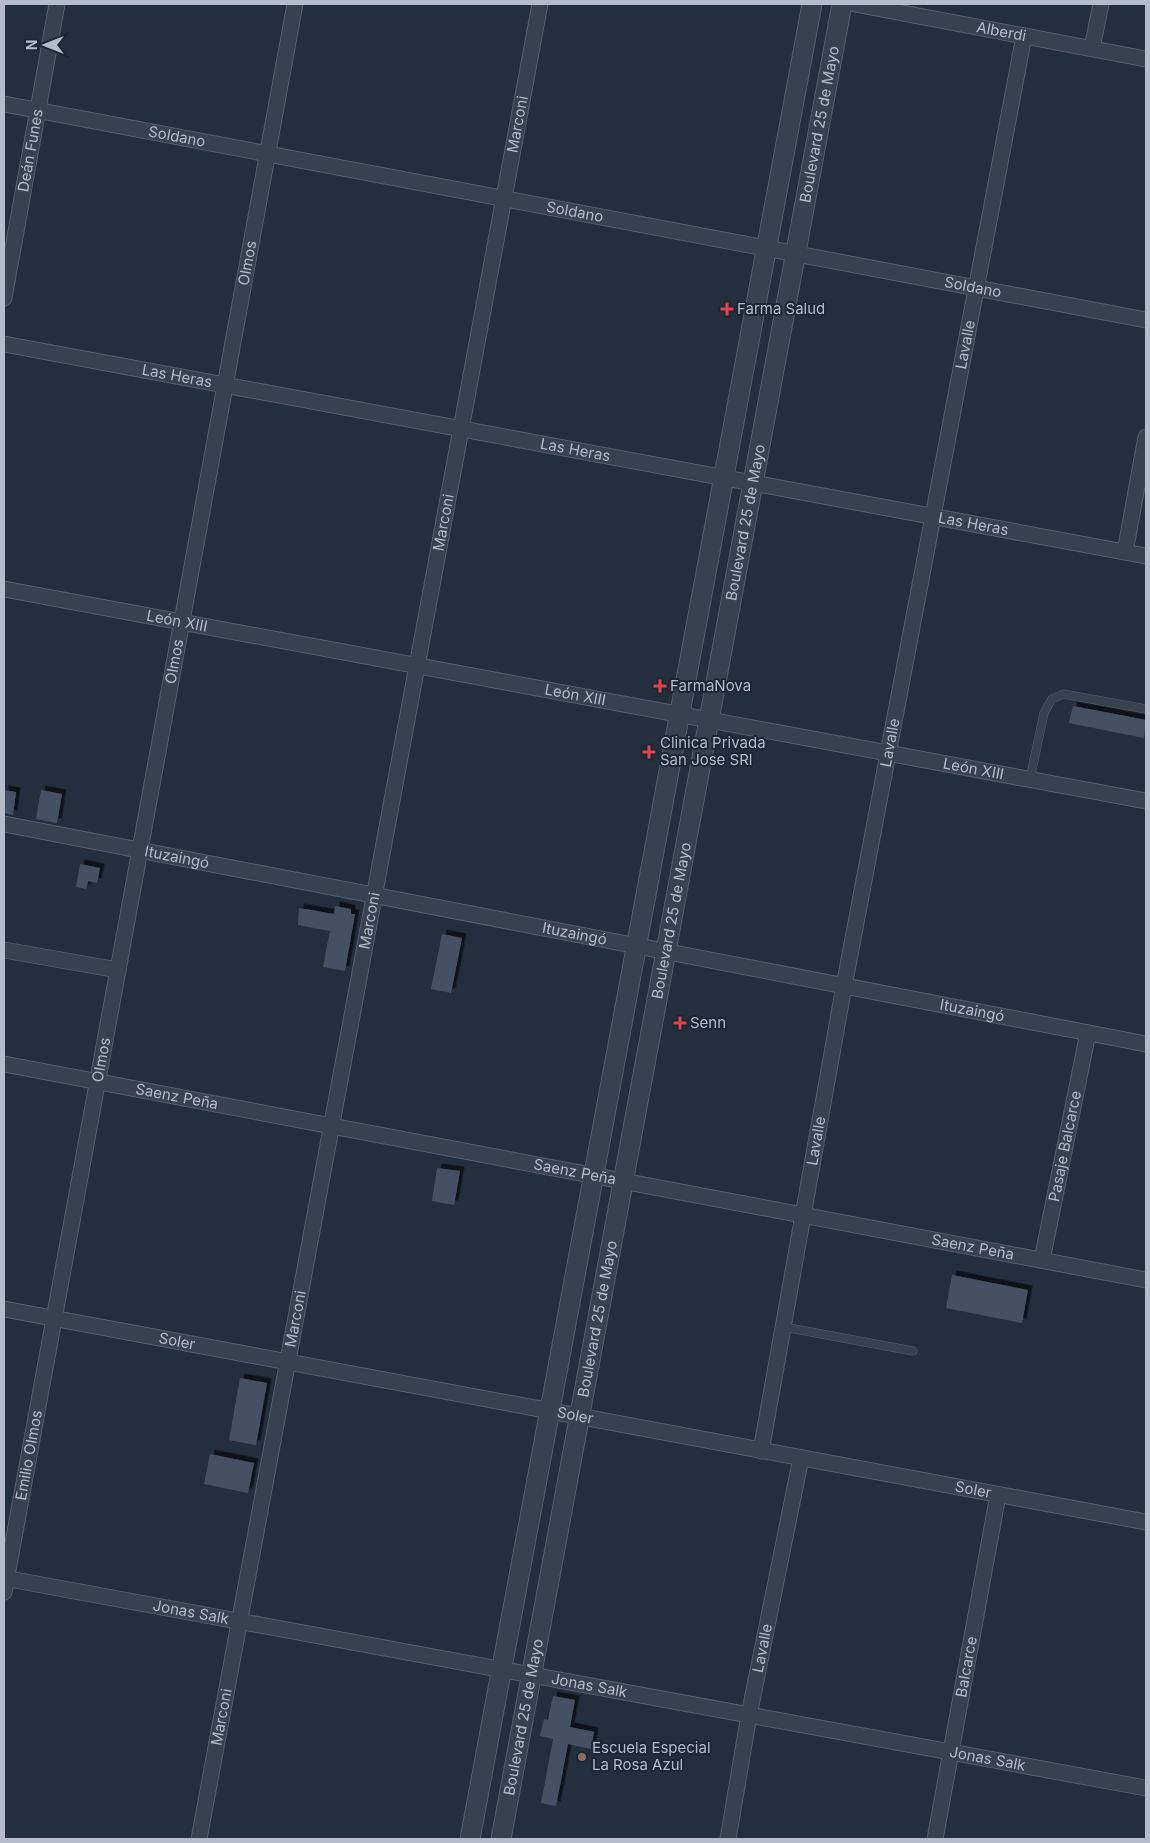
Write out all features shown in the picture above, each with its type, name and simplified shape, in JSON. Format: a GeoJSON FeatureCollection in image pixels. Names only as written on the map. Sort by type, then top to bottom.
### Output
{"type":"FeatureCollection","features":[{"type":"Feature","properties":{"kind":"street","name":"Deán Funes"},"geometry":{"type":"LineString","coordinates":[[4,298],[57,4]]}},
{"type":"Feature","properties":{"kind":"street","name":"Olmos"},"geometry":{"type":"LineString","coordinates":[[54,1318],[295,4]]}},
{"type":"Feature","properties":{"kind":"street","name":"Marconi"},"geometry":{"type":"LineString","coordinates":[[199,1839],[241,1622],[416,665],[540,4]]}},
{"type":"Feature","properties":{"kind":"street","name":"Boulevard 25 de Mayo"},"geometry":{"type":"LineString","coordinates":[[470,1839],[812,4]]}},
{"type":"Feature","properties":{"kind":"street","name":"Boulevard 25 de Mayo"},"geometry":{"type":"LineString","coordinates":[[501,1839],[842,4]]}},
{"type":"Feature","properties":{"kind":"street","name":"Alberdi"},"geometry":{"type":"LineString","coordinates":[[855,4],[1146,58]]}},
{"type":"Feature","properties":{"kind":"street"},"geometry":{"type":"LineString","coordinates":[[1092,48],[1101,4]]}},
{"type":"Feature","properties":{"kind":"street","name":"Lavalle"},"geometry":{"type":"LineString","coordinates":[[761,1451],[844,986],[1024,36]]}},
{"type":"Feature","properties":{"kind":"street","name":"Soldano"},"geometry":{"type":"LineString","coordinates":[[4,104],[1146,320]]}},
{"type":"Feature","properties":{"kind":"street","name":"Las Heras"},"geometry":{"type":"LineString","coordinates":[[4,344],[1146,556]]}},
{"type":"Feature","properties":{"kind":"street"},"geometry":{"type":"LineString","coordinates":[[1125,552],[1146,437]]}},
{"type":"Feature","properties":{"kind":"street","name":"León XIII"},"geometry":{"type":"LineString","coordinates":[[4,589],[1146,801]]}},
{"type":"Feature","properties":{"kind":"street","name":"Ituzaingó"},"geometry":{"type":"LineString","coordinates":[[4,824],[1146,1044]]}},
{"type":"Feature","properties":{"kind":"street"},"geometry":{"type":"LineString","coordinates":[[4,950],[118,970]]}},
{"type":"Feature","properties":{"kind":"street","name":"Pasaje Balcarce"},"geometry":{"type":"LineString","coordinates":[[1042,1260],[1088,1033]]}},
{"type":"Feature","properties":{"kind":"street","name":"Saenz Peña"},"geometry":{"type":"LineString","coordinates":[[4,1064],[1146,1280]]}},
{"type":"Feature","properties":{"kind":"street","name":"Soler"},"geometry":{"type":"LineString","coordinates":[[4,1309],[1146,1522]]}},
{"type":"Feature","properties":{"kind":"street","name":"Emilio Olmos"},"geometry":{"type":"LineString","coordinates":[[5,1582],[54,1318]]}},
{"type":"Feature","properties":{"kind":"street","name":"Lavalle"},"geometry":{"type":"LineString","coordinates":[[728,1839],[749,1715],[801,1458]]}},
{"type":"Feature","properties":{"kind":"street","name":"Balcarce"},"geometry":{"type":"LineString","coordinates":[[934,1839],[998,1495]]}},
{"type":"Feature","properties":{"kind":"street","name":"Jonas Salk"},"geometry":{"type":"LineString","coordinates":[[5,1582],[241,1622],[1146,1788]]}},
{"type":"Feature","properties":{"kind":"lane"},"geometry":{"type":"LineString","coordinates":[[1030,779],[1044,713],[1052,699],[1063,694],[1146,708]]}},
{"type":"Feature","properties":{"kind":"lane"},"geometry":{"type":"LineString","coordinates":[[784,1327],[913,1351]]}},
{"type":"Feature","properties":{"kind":"building"},"geometry":{"type":"Polygon","coordinates":[[[1073,706],[1146,720],[1144,738],[1069,723],[1073,706]]]}},
{"type":"Feature","properties":{"kind":"building"},"geometry":{"type":"Polygon","coordinates":[[[4,790],[16,792],[13,815],[4,813],[4,790]]]}},
{"type":"Feature","properties":{"kind":"building"},"geometry":{"type":"Polygon","coordinates":[[[41,790],[62,794],[57,823],[36,819],[41,790]]]}},
{"type":"Feature","properties":{"kind":"building"},"geometry":{"type":"Polygon","coordinates":[[[80,864],[100,868],[97,883],[88,881],[86,889],[76,887],[80,864]]]}},
{"type":"Feature","properties":{"kind":"building"},"geometry":{"type":"Polygon","coordinates":[[[335,906],[351,909],[351,914],[355,914],[345,971],[323,967],[330,931],[298,925],[299,908],[334,914],[335,906]]]}},
{"type":"Feature","properties":{"kind":"building"},"geometry":{"type":"Polygon","coordinates":[[[442,934],[462,938],[451,993],[431,989],[442,934]]]}},
{"type":"Feature","properties":{"kind":"building"},"geometry":{"type":"Polygon","coordinates":[[[437,1168],[460,1171],[454,1205],[432,1201],[437,1168]]]}},
{"type":"Feature","properties":{"kind":"building"},"geometry":{"type":"Polygon","coordinates":[[[952,1275],[1028,1290],[1022,1323],[946,1308],[952,1275]]]}},
{"type":"Feature","properties":{"kind":"building"},"geometry":{"type":"Polygon","coordinates":[[[240,1378],[267,1383],[256,1445],[229,1440],[240,1378]]]}},
{"type":"Feature","properties":{"kind":"building"},"geometry":{"type":"Polygon","coordinates":[[[210,1454],[254,1463],[248,1493],[204,1484],[210,1454]]]}},
{"type":"Feature","properties":{"kind":"building"},"geometry":{"type":"Polygon","coordinates":[[[553,1696],[575,1700],[570,1727],[594,1732],[591,1749],[568,1744],[556,1806],[541,1803],[553,1739],[540,1736],[544,1719],[548,1720],[553,1696]]]}},
{"type":"Feature","properties":{"kind":"place","name":"Farma Salud"},"geometry":{"type":"Point","coordinates":[727,309]}},
{"type":"Feature","properties":{"kind":"place","name":"FarmaNova"},"geometry":{"type":"Point","coordinates":[660,686]}},
{"type":"Feature","properties":{"kind":"place","name":"Clinica Privada San Jose SRl"},"geometry":{"type":"Point","coordinates":[649,752]}},
{"type":"Feature","properties":{"kind":"place","name":"Senn"},"geometry":{"type":"Point","coordinates":[680,1023]}},
{"type":"Feature","properties":{"kind":"place","name":"Escuela Especial La Rosa Azul"},"geometry":{"type":"Point","coordinates":[582,1757]}}]}
